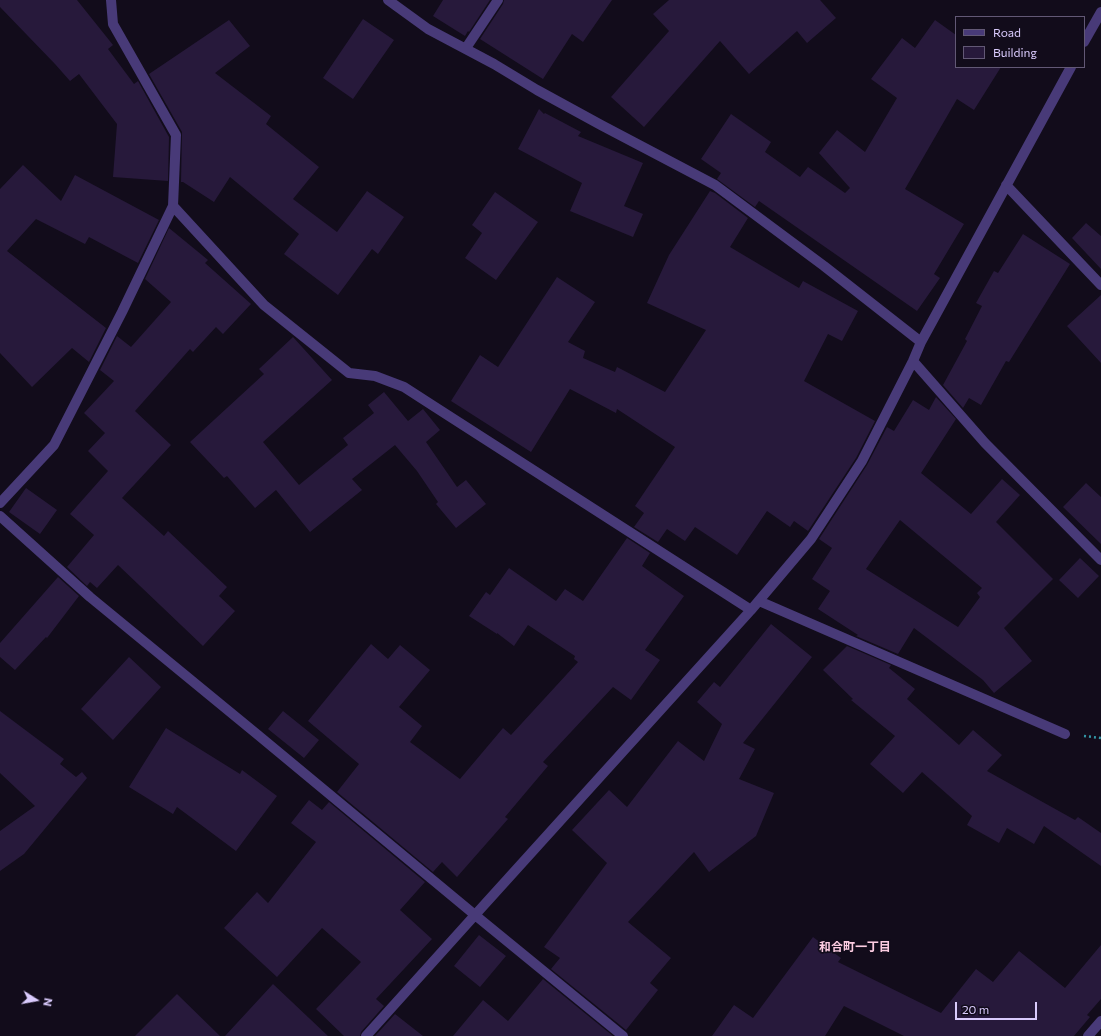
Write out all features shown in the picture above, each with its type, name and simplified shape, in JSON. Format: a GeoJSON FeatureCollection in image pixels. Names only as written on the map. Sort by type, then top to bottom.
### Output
{"type":"FeatureCollection","features":[{"type":"Feature","properties":{"kind":"street"},"geometry":{"type":"LineString","coordinates":[[0,503],[54,445],[122,312],[173,206],[176,135],[113,24],[111,0]]}},
{"type":"Feature","properties":{"kind":"street"},"geometry":{"type":"LineString","coordinates":[[388,0],[428,29],[466,48],[569,108],[715,185],[824,266],[921,342]]}},
{"type":"Feature","properties":{"kind":"street"},"geometry":{"type":"LineString","coordinates":[[466,48],[498,0]]}},
{"type":"Feature","properties":{"kind":"street"},"geometry":{"type":"LineString","coordinates":[[1085,40],[1101,12]]}},
{"type":"Feature","properties":{"kind":"street"},"geometry":{"type":"LineString","coordinates":[[366,1036],[751,610],[811,538],[862,461],[921,342],[1069,68]]}},
{"type":"Feature","properties":{"kind":"street"},"geometry":{"type":"LineString","coordinates":[[1006,185],[1101,285]]}},
{"type":"Feature","properties":{"kind":"street"},"geometry":{"type":"LineString","coordinates":[[173,206],[264,305],[349,373],[375,376],[404,387],[751,610]]}},
{"type":"Feature","properties":{"kind":"street"},"geometry":{"type":"LineString","coordinates":[[913,360],[985,443],[1101,560]]}},
{"type":"Feature","properties":{"kind":"street"},"geometry":{"type":"LineString","coordinates":[[0,516],[90,597],[622,1036]]}},
{"type":"Feature","properties":{"kind":"street"},"geometry":{"type":"LineString","coordinates":[[759,601],[1065,734]]}},
{"type":"Feature","properties":{"kind":"street"},"geometry":{"type":"LineString","coordinates":[[1088,1036],[1101,1021]]}},
{"type":"Feature","properties":{"kind":"building"},"geometry":{"type":"Polygon","coordinates":[[[0,0],[77,0],[113,45],[108,49],[134,84],[138,81],[169,137],[168,181],[113,177],[117,124],[79,74],[70,81],[0,7],[0,0]]]}},
{"type":"Feature","properties":{"kind":"building"},"geometry":{"type":"Polygon","coordinates":[[[443,0],[490,0],[465,36],[433,16],[443,0]]]}},
{"type":"Feature","properties":{"kind":"building"},"geometry":{"type":"Polygon","coordinates":[[[504,0],[612,0],[583,42],[572,34],[543,79],[480,39],[503,4],[504,0]]]}},
{"type":"Feature","properties":{"kind":"building"},"geometry":{"type":"Polygon","coordinates":[[[669,0],[820,0],[836,18],[807,43],[797,31],[749,74],[720,41],[644,127],[611,97],[669,31],[653,14],[669,0]]]}},
{"type":"Feature","properties":{"kind":"building"},"geometry":{"type":"Polygon","coordinates":[[[363,19],[394,40],[353,99],[323,78],[363,19]]]}},
{"type":"Feature","properties":{"kind":"building"},"geometry":{"type":"Polygon","coordinates":[[[229,20],[250,46],[215,73],[271,116],[266,124],[319,167],[293,199],[337,232],[367,191],[404,217],[378,254],[372,249],[338,295],[284,254],[299,234],[230,177],[214,202],[181,182],[182,132],[149,74],[229,20]]]}},
{"type":"Feature","properties":{"kind":"building"},"geometry":{"type":"Polygon","coordinates":[[[935,20],[955,34],[955,68],[1000,68],[974,110],[957,99],[905,189],[964,224],[934,274],[940,278],[917,311],[759,201],[755,207],[717,179],[721,173],[701,159],[731,114],[771,142],[765,152],[800,177],[808,167],[845,193],[850,188],[819,153],[837,130],[865,152],[897,98],[871,79],[902,38],[915,48],[935,20]]]}},
{"type":"Feature","properties":{"kind":"building"},"geometry":{"type":"Polygon","coordinates":[[[539,109],[544,114],[545,113],[581,132],[578,136],[643,163],[624,206],[643,214],[633,237],[570,211],[582,183],[518,149],[539,109]]]}},
{"type":"Feature","properties":{"kind":"building"},"geometry":{"type":"Polygon","coordinates":[[[23,165],[61,201],[75,175],[159,220],[138,263],[89,237],[85,244],[36,219],[7,251],[106,328],[89,362],[72,348],[32,387],[0,353],[0,189],[23,165]]]}},
{"type":"Feature","properties":{"kind":"building"},"geometry":{"type":"Polygon","coordinates":[[[710,191],[715,193],[748,218],[730,247],[799,288],[803,281],[858,311],[842,341],[828,334],[804,381],[875,421],[856,458],[808,531],[794,521],[790,527],[767,511],[737,555],[695,527],[685,541],[667,529],[658,542],[634,527],[644,513],[635,506],[675,447],[617,409],[616,413],[570,389],[531,452],[451,401],[480,355],[498,367],[557,277],[595,302],[568,342],[585,351],[583,358],[615,372],[617,367],[665,392],[706,330],[647,303],[669,255],[710,191]]]}},
{"type":"Feature","properties":{"kind":"building"},"geometry":{"type":"Polygon","coordinates":[[[495,192],[538,222],[496,280],[465,258],[482,233],[472,225],[495,192]]]}},
{"type":"Feature","properties":{"kind":"building"},"geometry":{"type":"Polygon","coordinates":[[[1086,223],[1101,236],[1101,269],[1072,238],[1086,223]]]}},
{"type":"Feature","properties":{"kind":"building"},"geometry":{"type":"Polygon","coordinates":[[[169,228],[208,260],[205,263],[251,304],[223,334],[216,327],[193,352],[190,349],[135,411],[171,445],[122,498],[164,536],[168,531],[227,587],[219,596],[235,611],[203,646],[118,565],[97,588],[90,582],[87,586],[67,567],[94,535],[70,514],[108,471],[88,451],[105,433],[84,413],[114,381],[100,370],[117,336],[131,347],[171,302],[145,279],[169,228]]]}},
{"type":"Feature","properties":{"kind":"building"},"geometry":{"type":"Polygon","coordinates":[[[1023,234],[1070,264],[1009,362],[1006,361],[981,405],[969,398],[963,408],[943,385],[967,341],[965,339],[982,306],[976,303],[994,271],[998,273],[1023,234]]]}},
{"type":"Feature","properties":{"kind":"building"},"geometry":{"type":"Polygon","coordinates":[[[1101,295],[1101,363],[1067,326],[1101,295]]]}},
{"type":"Feature","properties":{"kind":"building"},"geometry":{"type":"Polygon","coordinates":[[[293,337],[332,380],[263,442],[299,485],[348,445],[343,438],[374,413],[368,405],[384,392],[408,421],[423,409],[440,430],[426,442],[457,487],[466,480],[486,504],[456,528],[436,504],[438,502],[417,471],[395,445],[352,479],[362,490],[310,532],[276,490],[255,508],[227,476],[224,478],[190,442],[264,374],[259,369],[293,337]]]}},
{"type":"Feature","properties":{"kind":"building"},"geometry":{"type":"Polygon","coordinates":[[[936,397],[956,419],[921,473],[971,514],[1002,479],[1020,495],[996,522],[1053,579],[1004,628],[1032,661],[994,693],[983,680],[914,628],[898,654],[856,636],[858,635],[818,609],[830,591],[812,579],[832,548],[819,539],[867,465],[887,427],[894,431],[913,400],[929,410],[936,397]],[[900,520],[866,569],[958,627],[980,597],[977,593],[982,588],[900,520]]]}},
{"type":"Feature","properties":{"kind":"building"},"geometry":{"type":"Polygon","coordinates":[[[1086,483],[1101,497],[1101,544],[1063,507],[1086,483]]]}},
{"type":"Feature","properties":{"kind":"building"},"geometry":{"type":"Polygon","coordinates":[[[26,488],[57,510],[40,534],[9,512],[26,488]]]}},
{"type":"Feature","properties":{"kind":"building"},"geometry":{"type":"Polygon","coordinates":[[[627,538],[650,553],[642,566],[684,596],[645,650],[660,660],[631,700],[613,687],[543,762],[548,766],[505,817],[508,819],[457,877],[442,862],[433,872],[337,792],[359,764],[308,721],[371,644],[388,659],[400,645],[430,670],[399,707],[422,726],[410,742],[460,779],[503,728],[511,735],[578,662],[574,659],[575,656],[528,625],[514,646],[497,633],[469,616],[486,592],[490,595],[509,568],[556,601],[565,589],[583,601],[627,538]]]}},
{"type":"Feature","properties":{"kind":"building"},"geometry":{"type":"Polygon","coordinates":[[[1080,558],[1099,576],[1078,598],[1059,580],[1080,558]]]}},
{"type":"Feature","properties":{"kind":"building"},"geometry":{"type":"Polygon","coordinates":[[[58,577],[79,596],[47,638],[46,637],[15,670],[0,657],[0,643],[58,577]]]}},
{"type":"Feature","properties":{"kind":"building"},"geometry":{"type":"Polygon","coordinates":[[[771,624],[812,657],[743,743],[755,749],[739,779],[774,793],[756,836],[709,872],[694,852],[628,922],[671,958],[650,983],[658,990],[626,1030],[551,969],[560,958],[544,947],[607,863],[572,830],[609,790],[627,807],[678,741],[704,761],[722,724],[697,702],[714,682],[720,687],[771,624]]]}},
{"type":"Feature","properties":{"kind":"building"},"geometry":{"type":"Polygon","coordinates":[[[847,646],[891,665],[889,668],[915,689],[907,699],[959,745],[973,730],[1002,755],[987,771],[1075,820],[1078,817],[1101,833],[1101,866],[1044,826],[1034,844],[1007,828],[999,843],[967,825],[972,816],[922,772],[903,793],[870,764],[895,736],[851,700],[853,699],[823,670],[847,646]]]}},
{"type":"Feature","properties":{"kind":"building"},"geometry":{"type":"Polygon","coordinates":[[[129,657],[161,687],[113,740],[81,709],[129,657]]]}},
{"type":"Feature","properties":{"kind":"building"},"geometry":{"type":"Polygon","coordinates":[[[0,711],[64,759],[60,764],[76,777],[82,772],[87,778],[24,854],[0,871],[0,831],[35,806],[0,773],[0,711]]]}},
{"type":"Feature","properties":{"kind":"building"},"geometry":{"type":"Polygon","coordinates":[[[283,711],[319,740],[304,758],[268,729],[283,711]]]}},
{"type":"Feature","properties":{"kind":"building"},"geometry":{"type":"Polygon","coordinates":[[[166,728],[240,774],[242,770],[277,796],[236,851],[177,807],[173,814],[129,787],[166,728]]]}},
{"type":"Feature","properties":{"kind":"building"},"geometry":{"type":"Polygon","coordinates":[[[309,800],[322,810],[329,802],[425,882],[400,910],[432,939],[376,999],[384,1006],[361,1032],[360,1036],[344,1036],[316,1009],[361,962],[322,928],[277,977],[224,928],[257,892],[268,903],[316,842],[291,823],[309,800]]]}},
{"type":"Feature","properties":{"kind":"building"},"geometry":{"type":"Polygon","coordinates":[[[479,935],[506,956],[480,987],[454,966],[479,935]]]}},
{"type":"Feature","properties":{"kind":"building"},"geometry":{"type":"Polygon","coordinates":[[[813,937],[841,958],[838,962],[941,1013],[976,969],[993,982],[1019,951],[1065,988],[1101,945],[1101,999],[1087,1015],[1090,1017],[1074,1036],[904,1036],[844,1006],[825,1036],[712,1036],[734,1005],[753,1018],[813,937]]]}},
{"type":"Feature","properties":{"kind":"building"},"geometry":{"type":"Polygon","coordinates":[[[543,979],[613,1036],[453,1036],[483,1000],[508,1021],[543,979]]]}},
{"type":"Feature","properties":{"kind":"building"},"geometry":{"type":"Polygon","coordinates":[[[273,984],[328,1036],[225,1036],[273,984]]]}},
{"type":"Feature","properties":{"kind":"building"},"geometry":{"type":"Polygon","coordinates":[[[177,994],[220,1036],[135,1036],[177,994]]]}},
{"type":"Feature","properties":{"kind":"building"},"geometry":{"type":"Polygon","coordinates":[[[395,1014],[423,1036],[375,1036],[395,1014]]]}},
{"type":"Feature","properties":{"kind":"district","name":"和合町一丁目"},"geometry":{"type":"Point","coordinates":[855,947]}}]}
